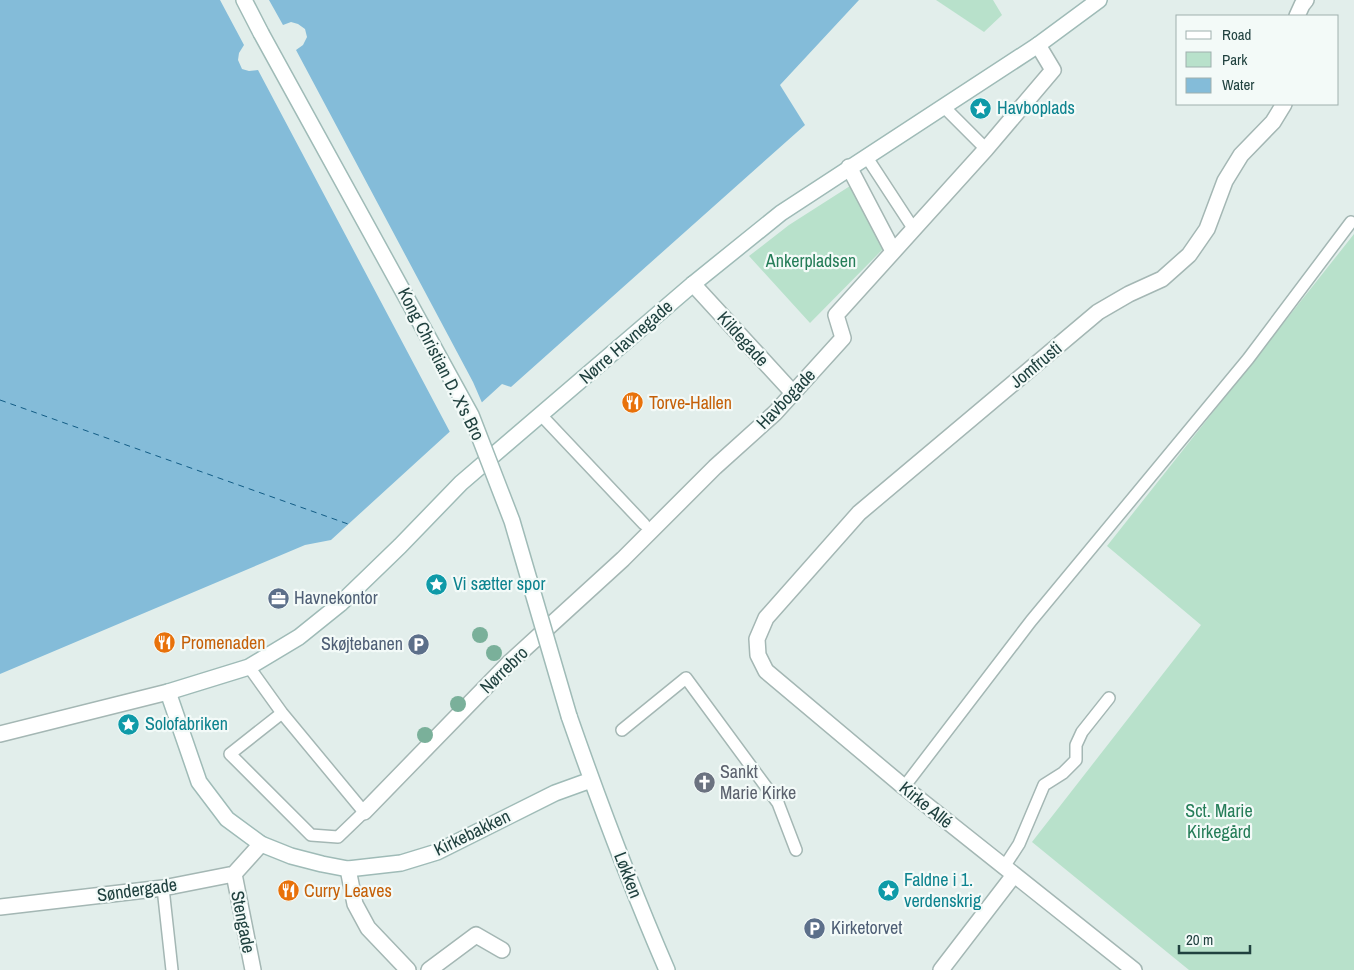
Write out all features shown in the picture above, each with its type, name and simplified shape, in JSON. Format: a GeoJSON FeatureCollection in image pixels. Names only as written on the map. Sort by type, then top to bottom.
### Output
{"type":"FeatureCollection","features":[{"type":"Feature","properties":{"kind":"street","name":"Kong Christian D. X's Bro"},"geometry":{"type":"LineString","coordinates":[[244,0],[471,415],[512,521],[591,780]]}},
{"type":"Feature","properties":{"kind":"street","name":"Nørre Havnegade"},"geometry":{"type":"LineString","coordinates":[[0,734],[168,692],[248,667],[299,637],[340,604],[461,483],[693,284],[781,213],[1038,45],[1099,0]]}},
{"type":"Feature","properties":{"kind":"street"},"geometry":{"type":"LineString","coordinates":[[1297,15],[1306,0]]}},
{"type":"Feature","properties":{"kind":"street","name":"Havbogade"},"geometry":{"type":"LineString","coordinates":[[647,529],[794,394],[843,338],[836,315],[986,149],[1053,70],[1038,45]]}},
{"type":"Feature","properties":{"kind":"street","name":"Jomfrusti"},"geometry":{"type":"LineString","coordinates":[[766,618],[859,513],[1098,312],[1129,294],[1162,279],[1189,255],[1206,230],[1225,181],[1241,155],[1273,122],[1283,105]]}},
{"type":"Feature","properties":{"kind":"street"},"geometry":{"type":"LineString","coordinates":[[849,167],[892,251]]}},
{"type":"Feature","properties":{"kind":"street","name":"Kildegade"},"geometry":{"type":"LineString","coordinates":[[693,284],[794,394]]}},
{"type":"Feature","properties":{"kind":"street","name":"Nørrebro"},"geometry":{"type":"LineString","coordinates":[[364,812],[509,663],[647,529]]}},
{"type":"Feature","properties":{"kind":"street","name":"Kirke Allé"},"geometry":{"type":"LineString","coordinates":[[766,618],[757,640],[758,655],[766,671],[904,787],[1134,970]]}},
{"type":"Feature","properties":{"kind":"street"},"geometry":{"type":"LineString","coordinates":[[168,692],[199,782],[227,819],[261,844],[291,856],[348,869],[355,904],[368,928],[408,970]]}},
{"type":"Feature","properties":{"kind":"street","name":"Kirkebakken"},"geometry":{"type":"LineString","coordinates":[[348,869],[401,863],[437,852],[555,793],[591,780]]}},
{"type":"Feature","properties":{"kind":"street","name":"Løkken"},"geometry":{"type":"LineString","coordinates":[[591,780],[667,970]]}},
{"type":"Feature","properties":{"kind":"street"},"geometry":{"type":"LineString","coordinates":[[234,874],[261,844]]}},
{"type":"Feature","properties":{"kind":"street"},"geometry":{"type":"LineString","coordinates":[[941,970],[1009,871]]}},
{"type":"Feature","properties":{"kind":"street","name":"Søndergade"},"geometry":{"type":"LineString","coordinates":[[0,906],[163,888],[234,874]]}},
{"type":"Feature","properties":{"kind":"street","name":"Stengade"},"geometry":{"type":"LineString","coordinates":[[234,874],[253,970]]}},
{"type":"Feature","properties":{"kind":"street"},"geometry":{"type":"LineString","coordinates":[[429,970],[476,935],[502,950]]}},
{"type":"Feature","properties":{"kind":"lane"},"geometry":{"type":"LineString","coordinates":[[943,106],[986,149]]}},
{"type":"Feature","properties":{"kind":"lane"},"geometry":{"type":"LineString","coordinates":[[866,156],[913,228]]}},
{"type":"Feature","properties":{"kind":"lane"},"geometry":{"type":"LineString","coordinates":[[904,787],[1031,621],[1248,359],[1353,222]]}},
{"type":"Feature","properties":{"kind":"lane"},"geometry":{"type":"LineString","coordinates":[[541,415],[647,529]]}},
{"type":"Feature","properties":{"kind":"lane"},"geometry":{"type":"LineString","coordinates":[[248,667],[282,713],[364,812]]}},
{"type":"Feature","properties":{"kind":"lane"},"geometry":{"type":"LineString","coordinates":[[622,730],[686,678],[778,803],[796,850]]}},
{"type":"Feature","properties":{"kind":"lane"},"geometry":{"type":"LineString","coordinates":[[1009,871],[1044,785],[1063,774],[1076,760],[1076,746],[1082,732],[1110,698]]}},
{"type":"Feature","properties":{"kind":"lane","name":"Nørrebro"},"geometry":{"type":"LineString","coordinates":[[282,713],[230,754],[311,835],[338,837],[364,812]]}},
{"type":"Feature","properties":{"kind":"lane"},"geometry":{"type":"LineString","coordinates":[[163,888],[172,970]]}},
{"type":"Feature","properties":{"kind":"green space"},"geometry":{"type":"Polygon","coordinates":[[[936,0],[993,0],[1002,15],[984,32],[936,0]]]}},
{"type":"Feature","properties":{"kind":"green space","name":"Ankerpladsen"},"geometry":{"type":"Polygon","coordinates":[[[850,186],[884,248],[810,323],[749,256],[789,225],[850,186]]]}},
{"type":"Feature","properties":{"kind":"green space","name":"Sct. Marie Kirkegård"},"geometry":{"type":"Polygon","coordinates":[[[1354,234],[1354,970],[1189,970],[1032,842],[1201,625],[1107,546],[1354,234]]]}},
{"type":"Feature","properties":{"kind":"water"},"geometry":{"type":"Polygon","coordinates":[[[0,0],[859,0],[780,85],[805,125],[511,387],[502,384],[331,540],[305,545],[0,674],[0,0]]]}},
{"type":"Feature","properties":{"kind":"pier"},"geometry":{"type":"Polygon","coordinates":[[[220,0],[269,0],[283,25],[291,22],[305,29],[307,37],[303,45],[296,50],[473,382],[483,405],[451,434],[258,70],[249,71],[242,69],[238,60],[239,53],[244,45],[220,0]]]}},
{"type":"Feature","properties":{"kind":"ferry route"},"geometry":{"type":"LineString","coordinates":[[0,400],[348,524]]}},
{"type":"Feature","properties":{"kind":"place","name":"Havboplads"},"geometry":{"type":"Point","coordinates":[981,108]}},
{"type":"Feature","properties":{"kind":"place","name":"Torve-Hallen"},"geometry":{"type":"Point","coordinates":[633,403]}},
{"type":"Feature","properties":{"kind":"place","name":"Vi sætter spor"},"geometry":{"type":"Point","coordinates":[437,584]}},
{"type":"Feature","properties":{"kind":"place","name":"Havnekontor"},"geometry":{"type":"Point","coordinates":[278,598]}},
{"type":"Feature","properties":{"kind":"place","name":"Promenaden"},"geometry":{"type":"Point","coordinates":[165,643]}},
{"type":"Feature","properties":{"kind":"place","name":"Skøjtebanen"},"geometry":{"type":"Point","coordinates":[419,644]}},
{"type":"Feature","properties":{"kind":"place","name":"Solofabriken"},"geometry":{"type":"Point","coordinates":[129,724]}},
{"type":"Feature","properties":{"kind":"place","name":"Sankt Marie Kirke"},"geometry":{"type":"Point","coordinates":[704,782]}},
{"type":"Feature","properties":{"kind":"place","name":"Faldne i 1. verdenskrig"},"geometry":{"type":"Point","coordinates":[888,890]}},
{"type":"Feature","properties":{"kind":"place","name":"Curry Leaves"},"geometry":{"type":"Point","coordinates":[288,891]}},
{"type":"Feature","properties":{"kind":"place","name":"Kirketorvet"},"geometry":{"type":"Point","coordinates":[815,928]}}]}
